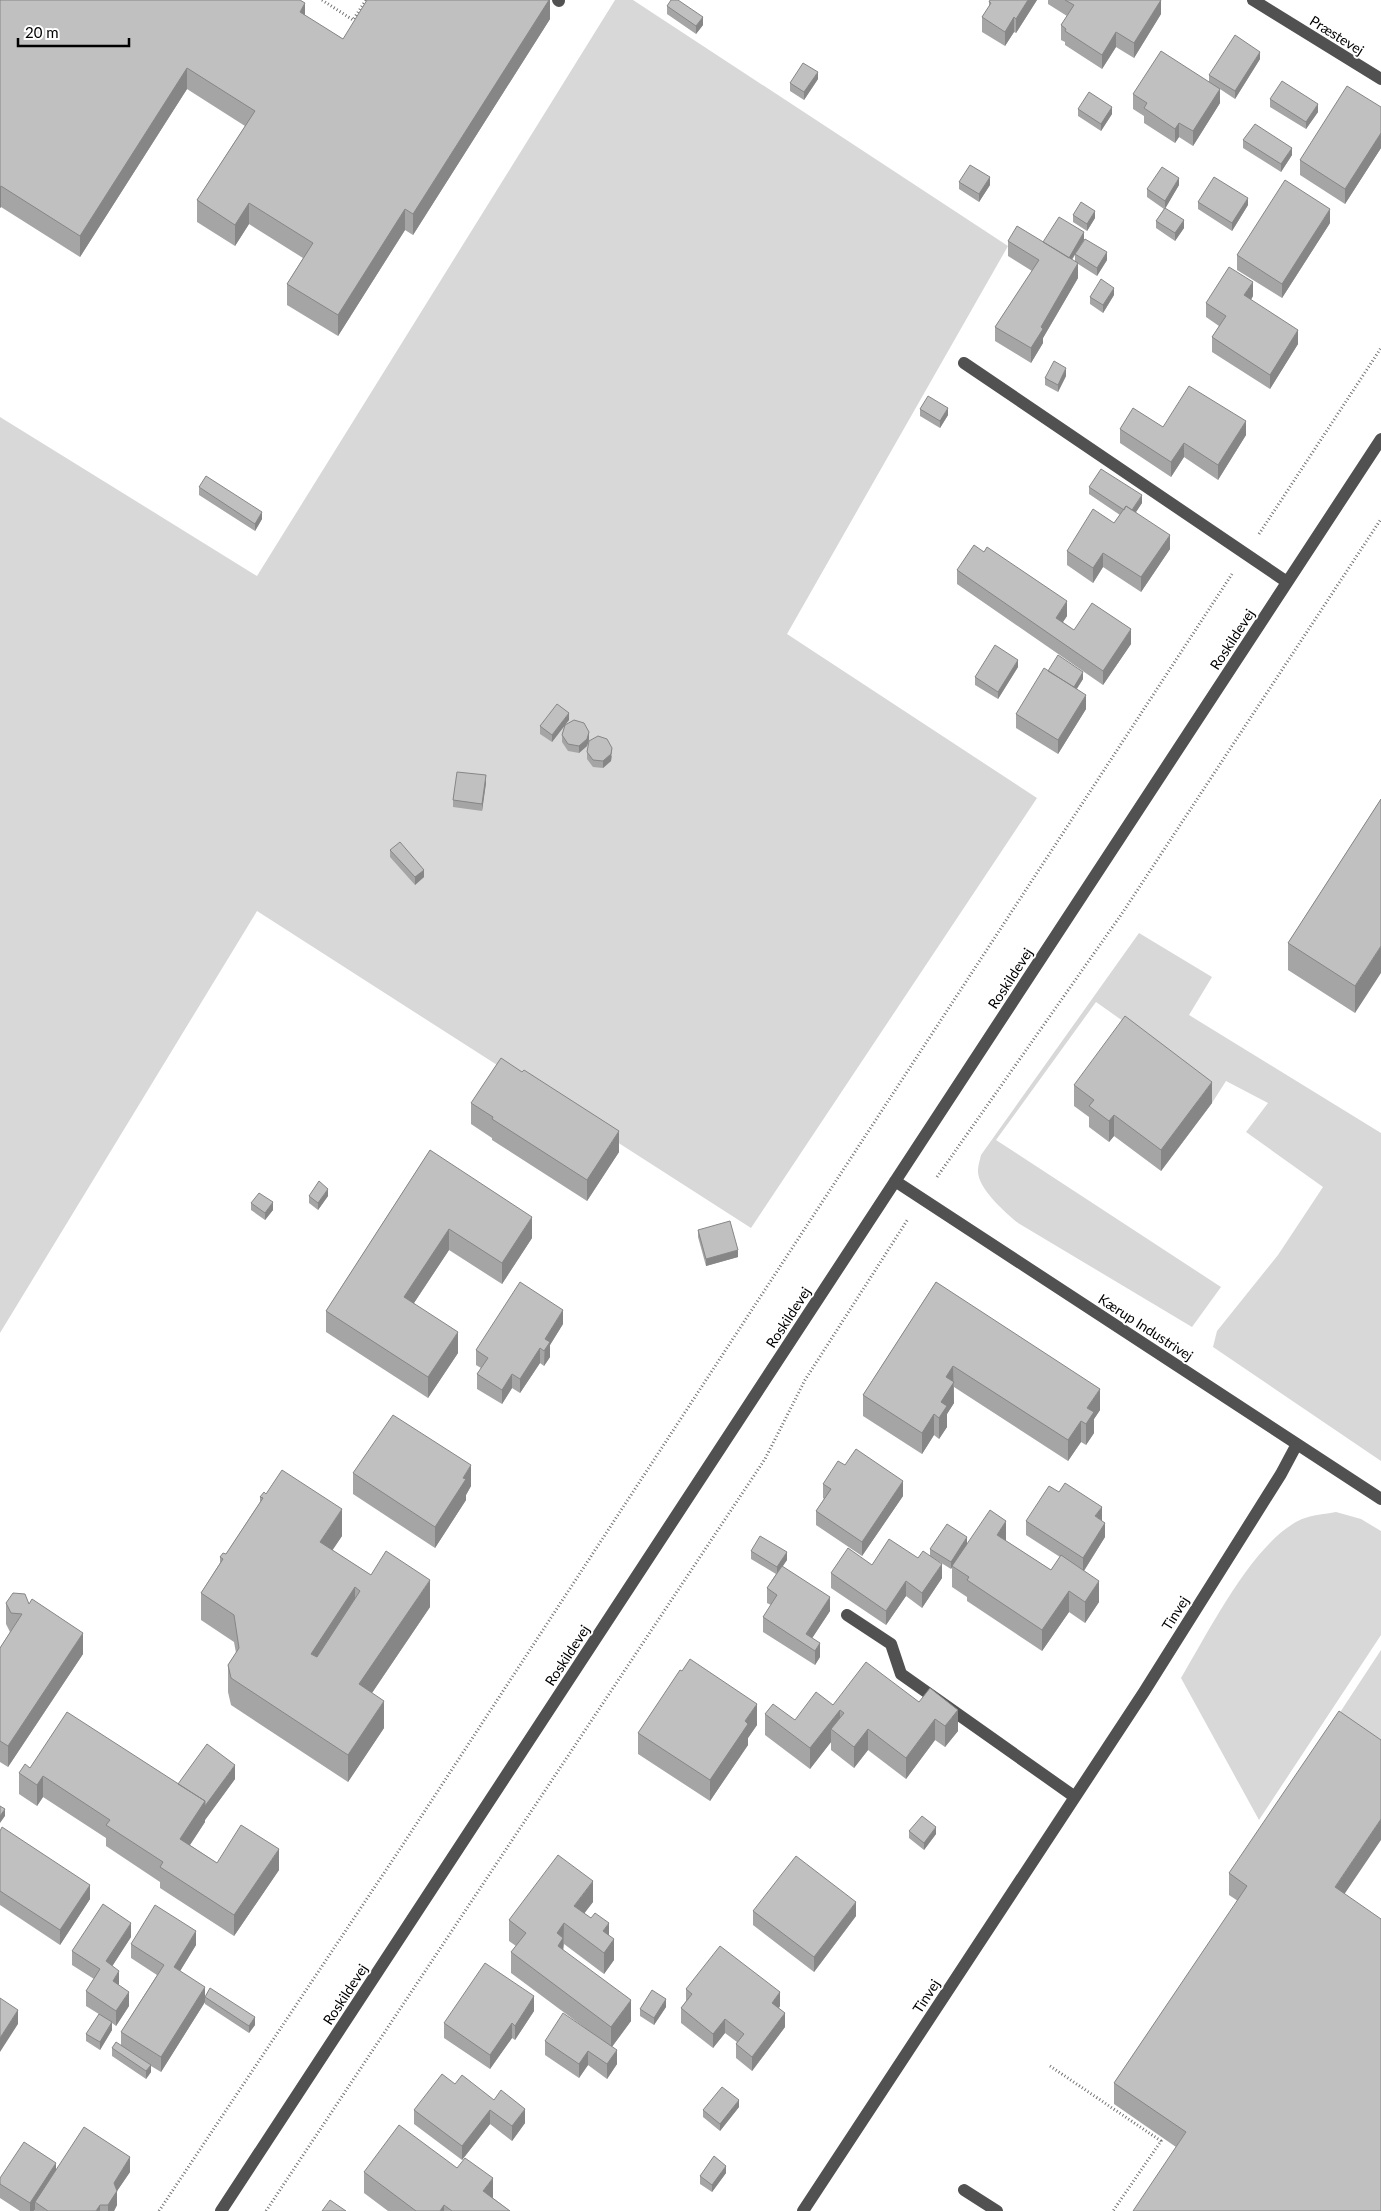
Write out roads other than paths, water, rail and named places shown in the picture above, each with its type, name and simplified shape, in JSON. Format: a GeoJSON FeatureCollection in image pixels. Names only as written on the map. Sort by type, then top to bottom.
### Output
{"type":"FeatureCollection","features":[{"type":"Feature","properties":{"kind":"street","name":"Præstevej"},"geometry":{"type":"LineString","coordinates":[[1253,0],[1381,79]]}},
{"type":"Feature","properties":{"kind":"street"},"geometry":{"type":"LineString","coordinates":[[964,363],[1287,582]]}},
{"type":"Feature","properties":{"kind":"street","name":"Roskildevej"},"geometry":{"type":"LineString","coordinates":[[221,2211],[1381,439]]}},
{"type":"Feature","properties":{"kind":"street","name":"Kærup Industrivej"},"geometry":{"type":"LineString","coordinates":[[895,1181],[1381,1499]]}},
{"type":"Feature","properties":{"kind":"street","name":"Tinvej"},"geometry":{"type":"LineString","coordinates":[[803,2211],[1075,1797],[1281,1474],[1298,1444]]}},
{"type":"Feature","properties":{"kind":"street"},"geometry":{"type":"LineString","coordinates":[[846,1615],[891,1644],[902,1674],[1075,1797]]}},
{"type":"Feature","properties":{"kind":"street"},"geometry":{"type":"LineString","coordinates":[[964,2190],[996,2211]]}}]}
